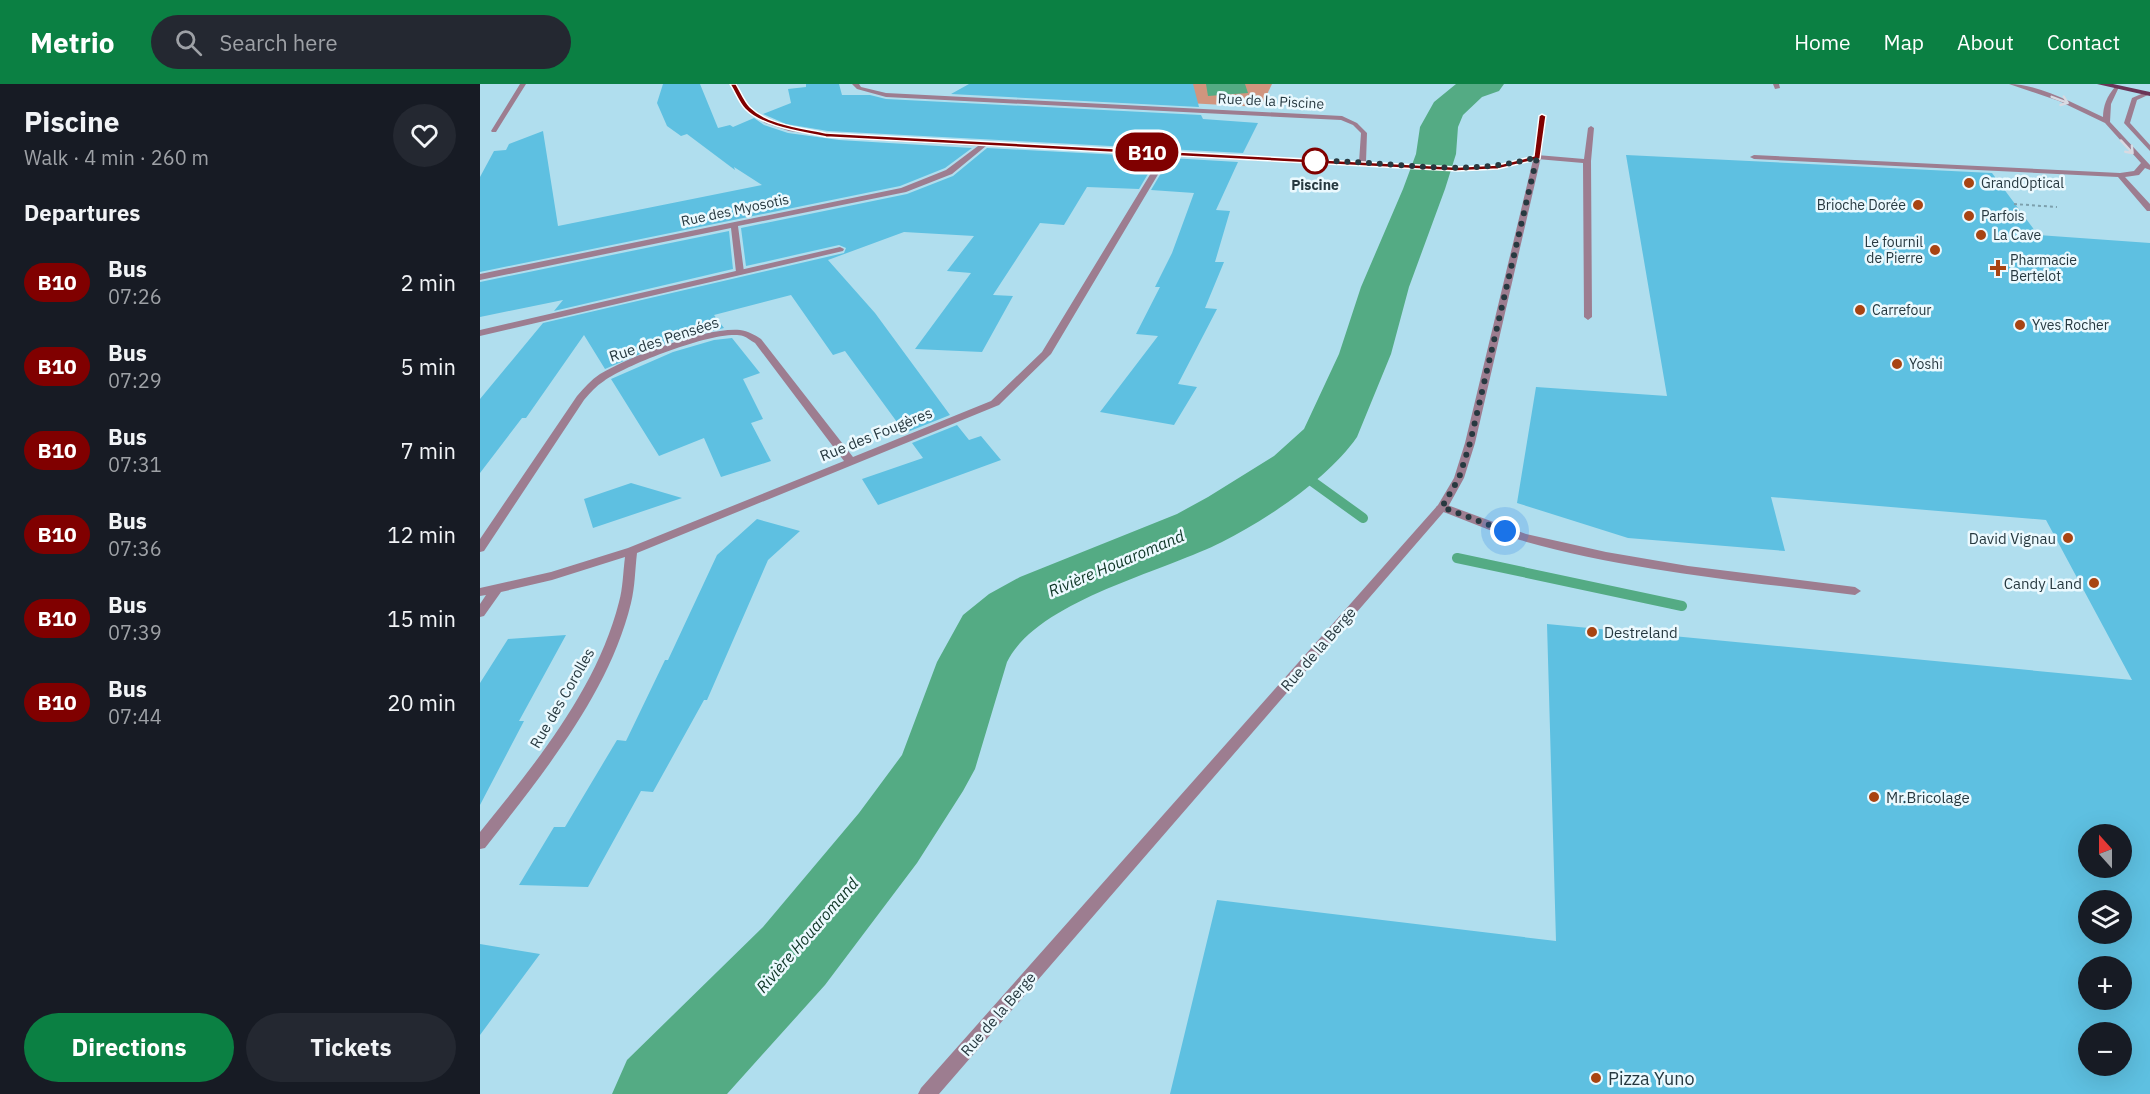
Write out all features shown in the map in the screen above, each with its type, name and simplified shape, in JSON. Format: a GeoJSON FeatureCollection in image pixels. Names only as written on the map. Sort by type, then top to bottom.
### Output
{"type":"FeatureCollection","features":[{"type":"Feature","properties":{"kind":"main road"},"geometry":{"type":"LineString","coordinates":[[2101,84],[2148,94]]}},
{"type":"Feature","properties":{"kind":"street"},"geometry":{"type":"LineString","coordinates":[[494,130],[523,84]]}},
{"type":"Feature","properties":{"kind":"street"},"geometry":{"type":"LineString","coordinates":[[734,84],[746,107],[757,116],[794,129],[839,136],[1457,169],[1498,167],[1537,157],[1587,161]]}},
{"type":"Feature","properties":{"kind":"street","name":"Rue de la Piscine"},"geometry":{"type":"LineString","coordinates":[[855,84],[859,88],[886,95],[1342,118],[1355,124],[1364,132],[1362,164]]}},
{"type":"Feature","properties":{"kind":"street"},"geometry":{"type":"LineString","coordinates":[[1754,157],[2120,175],[2147,167],[2107,122],[2061,100],[2012,84]]}},
{"type":"Feature","properties":{"kind":"street"},"geometry":{"type":"LineString","coordinates":[[2107,122],[2105,116],[2110,94],[2117,88]]}},
{"type":"Feature","properties":{"kind":"street"},"geometry":{"type":"LineString","coordinates":[[2148,94],[2134,99],[2127,123],[2150,149]]}},
{"type":"Feature","properties":{"kind":"street","name":"Rue de la Berge"},"geometry":{"type":"LineString","coordinates":[[927,1094],[1442,507],[1459,478],[1470,443],[1537,157],[1542,116]]}},
{"type":"Feature","properties":{"kind":"street"},"geometry":{"type":"LineString","coordinates":[[1588,317],[1587,161],[1591,128]]}},
{"type":"Feature","properties":{"kind":"street"},"geometry":{"type":"LineString","coordinates":[[2130,128],[2150,136]]}},
{"type":"Feature","properties":{"kind":"street","name":"Rue des Myosotis"},"geometry":{"type":"LineString","coordinates":[[480,277],[903,190],[949,172],[983,145]]}},
{"type":"Feature","properties":{"kind":"street","name":"Rue des Fougères"},"geometry":{"type":"LineString","coordinates":[[480,592],[552,576],[632,551],[995,403],[1046,354],[1167,153]]}},
{"type":"Feature","properties":{"kind":"street"},"geometry":{"type":"LineString","coordinates":[[2120,175],[2150,209]]}},
{"type":"Feature","properties":{"kind":"street"},"geometry":{"type":"LineString","coordinates":[[734,224],[740,272]]}},
{"type":"Feature","properties":{"kind":"street"},"geometry":{"type":"LineString","coordinates":[[480,333],[840,249]]}},
{"type":"Feature","properties":{"kind":"street","name":"Rue des Pensées"},"geometry":{"type":"LineString","coordinates":[[480,548],[580,398],[592,386],[606,374],[629,364],[709,338],[740,333],[758,341],[850,461]]}},
{"type":"Feature","properties":{"kind":"street"},"geometry":{"type":"LineString","coordinates":[[1442,507],[1487,526],[1524,537],[1625,561],[1855,591]]}},
{"type":"Feature","properties":{"kind":"street","name":"Rue des Corolles"},"geometry":{"type":"LineString","coordinates":[[480,843],[545,760],[604,662],[624,608],[632,551]]}},
{"type":"Feature","properties":{"kind":"street"},"geometry":{"type":"LineString","coordinates":[[480,613],[496,588]]}},
{"type":"Feature","properties":{"kind":"path"},"geometry":{"type":"LineString","coordinates":[[2014,204],[2057,207]]}},
{"type":"Feature","properties":{"kind":"shaded area"},"geometry":{"type":"Polygon","coordinates":[[[1073,84],[1272,84],[1261,107],[1058,96],[1073,84]]]}},
{"type":"Feature","properties":{"kind":"shaded area"},"geometry":{"type":"Polygon","coordinates":[[[1206,84],[1245,84],[1248,93],[1208,96],[1206,84]]]}},
{"type":"Feature","properties":{"kind":"building"},"geometry":{"type":"Polygon","coordinates":[[[663,84],[700,84],[718,128],[730,125],[733,127],[754,118],[764,125],[788,133],[839,140],[972,148],[945,168],[900,186],[480,272],[480,177],[494,151],[506,150],[509,144],[543,131],[558,226],[762,185],[734,167],[735,170],[687,134],[681,136],[667,126],[657,103],[663,84]]]}},
{"type":"Feature","properties":{"kind":"building"},"geometry":{"type":"Polygon","coordinates":[[[806,84],[839,84],[842,95],[870,95],[886,99],[1201,115],[1203,119],[1258,123],[1243,153],[828,131],[786,124],[763,114],[791,103],[788,89],[806,87],[806,84]]]}},
{"type":"Feature","properties":{"kind":"building"},"geometry":{"type":"Polygon","coordinates":[[[969,84],[1193,84],[1199,107],[951,94],[969,84]]]}},
{"type":"Feature","properties":{"kind":"building"},"geometry":{"type":"Polygon","coordinates":[[[987,148],[1158,157],[1139,189],[1087,187],[1064,225],[1040,223],[993,295],[1013,296],[982,352],[915,349],[971,273],[947,271],[974,236],[904,232],[828,260],[875,313],[950,415],[905,433],[845,351],[833,355],[791,295],[714,315],[724,328],[668,342],[605,369],[584,335],[526,418],[522,418],[480,473],[480,399],[543,323],[844,253],[846,248],[839,245],[746,266],[741,228],[907,194],[953,176],[987,148]]]}},
{"type":"Feature","properties":{"kind":"building","name":"Destreland"},"geometry":{"type":"Polygon","coordinates":[[[1626,155],[1992,173],[2038,235],[2150,243],[2150,1094],[1170,1094],[1217,900],[1556,941],[1547,624],[2132,680],[2046,520],[1771,497],[1785,551],[1628,538],[1517,503],[1536,387],[1667,396],[1626,155]]]}},
{"type":"Feature","properties":{"kind":"building"},"geometry":{"type":"Polygon","coordinates":[[[1170,158],[1238,162],[1216,210],[1230,211],[1215,262],[1224,262],[1205,308],[1217,309],[1178,384],[1197,387],[1174,425],[1100,412],[1158,336],[1136,334],[1160,287],[1155,287],[1172,253],[1194,193],[1151,190],[1170,158]]]}},
{"type":"Feature","properties":{"kind":"building"},"geometry":{"type":"Polygon","coordinates":[[[729,231],[733,269],[554,311],[563,300],[480,317],[480,282],[729,231]]]}},
{"type":"Feature","properties":{"kind":"building"},"geometry":{"type":"Polygon","coordinates":[[[732,338],[760,373],[743,379],[763,419],[751,423],[771,461],[721,477],[704,438],[659,456],[611,379],[673,352],[714,340],[732,338]]]}},
{"type":"Feature","properties":{"kind":"building"},"geometry":{"type":"Polygon","coordinates":[[[957,425],[969,440],[981,436],[1001,460],[878,505],[862,479],[923,458],[912,443],[957,425]]]}},
{"type":"Feature","properties":{"kind":"building"},"geometry":{"type":"Polygon","coordinates":[[[631,483],[682,498],[593,528],[584,499],[631,483]]]}},
{"type":"Feature","properties":{"kind":"building"},"geometry":{"type":"Polygon","coordinates":[[[757,519],[800,531],[768,560],[707,700],[704,700],[653,792],[641,791],[588,887],[519,885],[554,827],[565,827],[617,740],[626,741],[665,660],[668,660],[717,555],[757,519]]]}},
{"type":"Feature","properties":{"kind":"building"},"geometry":{"type":"Polygon","coordinates":[[[566,635],[519,721],[524,721],[480,805],[480,683],[508,639],[566,635]]]}},
{"type":"Feature","properties":{"kind":"building"},"geometry":{"type":"Polygon","coordinates":[[[480,944],[540,954],[480,1035],[480,944]]]}},
{"type":"Feature","properties":{"kind":"waterway","name":"Rivière Houaromand"},"geometry":{"type":"LineString","coordinates":[[661,1094],[794,956],[888,838],[936,769],[972,662],[987,633],[1013,611],[1043,593],[1199,528],[1230,511],[1295,469],[1329,437],[1365,354],[1385,287],[1424,189],[1436,154],[1439,127],[1447,110],[1470,90],[1487,84]]}},
{"type":"Feature","properties":{"kind":"waterway"},"geometry":{"type":"LineString","coordinates":[[1295,469],[1363,518]]}},
{"type":"Feature","properties":{"kind":"waterway"},"geometry":{"type":"LineString","coordinates":[[1457,558],[1682,606]]}},
{"type":"Feature","properties":{"kind":"bus line","name":"B10"},"geometry":{"type":"LineString","coordinates":[[734,84],[746,107],[757,116],[794,129],[826,135],[1457,169],[1498,167],[1537,157],[1542,116]]}},
{"type":"Feature","properties":{"kind":"place","name":"Piscine"},"geometry":{"type":"Point","coordinates":[1315,161]}},
{"type":"Feature","properties":{"kind":"place","name":"GrandOptical"},"geometry":{"type":"Point","coordinates":[1969,183]}},
{"type":"Feature","properties":{"kind":"place","name":"Brioche Dorée"},"geometry":{"type":"Point","coordinates":[1918,205]}},
{"type":"Feature","properties":{"kind":"place","name":"Parfois"},"geometry":{"type":"Point","coordinates":[1969,216]}},
{"type":"Feature","properties":{"kind":"place","name":"La Cave"},"geometry":{"type":"Point","coordinates":[1981,235]}},
{"type":"Feature","properties":{"kind":"place","name":"Le fournil de Pierre"},"geometry":{"type":"Point","coordinates":[1935,250]}},
{"type":"Feature","properties":{"kind":"place","name":"Pharmacie Bertelot"},"geometry":{"type":"Point","coordinates":[1998,268]}},
{"type":"Feature","properties":{"kind":"place","name":"Carrefour"},"geometry":{"type":"Point","coordinates":[1860,310]}},
{"type":"Feature","properties":{"kind":"place","name":"Yves Rocher"},"geometry":{"type":"Point","coordinates":[2020,325]}},
{"type":"Feature","properties":{"kind":"place","name":"Yoshi"},"geometry":{"type":"Point","coordinates":[1897,364]}},
{"type":"Feature","properties":{"kind":"place","name":"David Vignau"},"geometry":{"type":"Point","coordinates":[2068,538]}},
{"type":"Feature","properties":{"kind":"place","name":"Candy Land"},"geometry":{"type":"Point","coordinates":[2094,583]}},
{"type":"Feature","properties":{"kind":"place","name":"Destreland"},"geometry":{"type":"Point","coordinates":[1592,632]}},
{"type":"Feature","properties":{"kind":"place","name":"Mr.Bricolage"},"geometry":{"type":"Point","coordinates":[1874,797]}},
{"type":"Feature","properties":{"kind":"place","name":"Pizza Yuno"},"geometry":{"type":"Point","coordinates":[1596,1078]}},
{"type":"Feature","properties":{"kind":"route"},"geometry":{"type":"LineString","coordinates":[[1315,161],[1476,169],[1498,167],[1537,157],[1470,443],[1459,478],[1442,507],[1505,531]]}}]}
